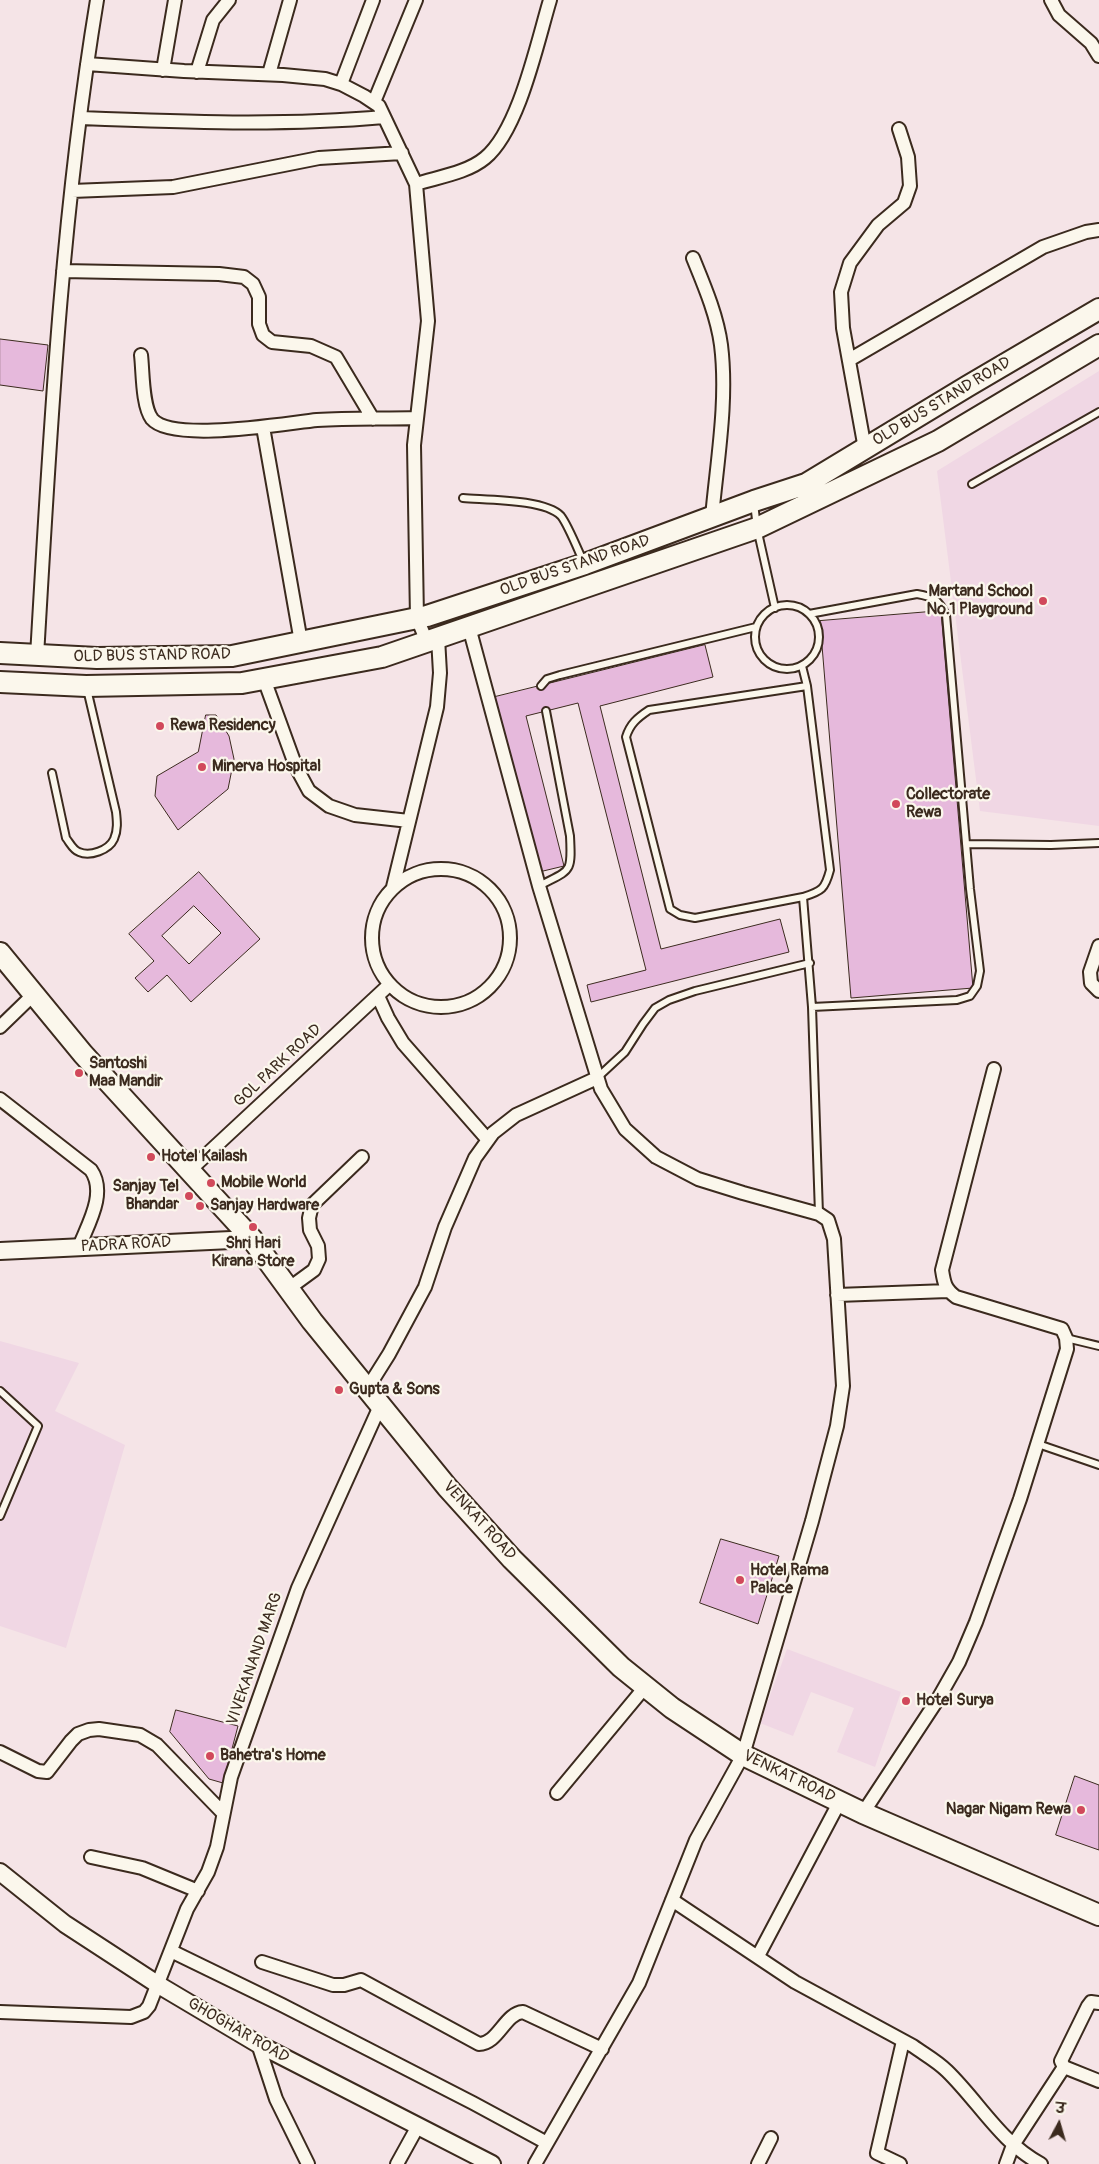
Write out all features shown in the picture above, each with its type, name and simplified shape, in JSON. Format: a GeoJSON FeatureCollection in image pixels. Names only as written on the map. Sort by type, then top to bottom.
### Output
{"type":"FeatureCollection","features":[{"type":"Feature","properties":{"kind":"main road","name":"OLD BUS STAND ROAD"},"geometry":{"type":"LineString","coordinates":[[0,653],[97,658],[232,656],[417,618],[585,564],[754,501],[806,484],[1099,309]]}},
{"type":"Feature","properties":{"kind":"main road","name":"OLD BUS STAND ROAD"},"geometry":{"type":"LineString","coordinates":[[0,682],[86,686],[242,683],[382,657],[757,528],[938,441],[1099,345]]}},
{"type":"Feature","properties":{"kind":"main road","name":"VENKAT ROAD"},"geometry":{"type":"LineString","coordinates":[[0,953],[83,1054],[252,1238],[366,1389],[447,1487],[512,1559],[621,1667],[672,1708],[743,1756],[863,1813],[1099,1915]]}},
{"type":"Feature","properties":{"kind":"street"},"geometry":{"type":"LineString","coordinates":[[37,656],[52,407],[63,271],[80,118],[97,0]]}},
{"type":"Feature","properties":{"kind":"street"},"geometry":{"type":"LineString","coordinates":[[163,70],[175,0]]}},
{"type":"Feature","properties":{"kind":"street"},"geometry":{"type":"LineString","coordinates":[[197,72],[213,20],[229,0]]}},
{"type":"Feature","properties":{"kind":"street"},"geometry":{"type":"LineString","coordinates":[[269,74],[290,0]]}},
{"type":"Feature","properties":{"kind":"street"},"geometry":{"type":"LineString","coordinates":[[342,84],[373,0]]}},
{"type":"Feature","properties":{"kind":"street"},"geometry":{"type":"LineString","coordinates":[[374,102],[416,0]]}},
{"type":"Feature","properties":{"kind":"street"},"geometry":{"type":"LineString","coordinates":[[416,184],[466,169],[484,158],[498,143],[516,113],[550,0]]}},
{"type":"Feature","properties":{"kind":"street"},"geometry":{"type":"LineString","coordinates":[[1051,0],[1059,15],[1091,43],[1099,56]]}},
{"type":"Feature","properties":{"kind":"street"},"geometry":{"type":"LineString","coordinates":[[87,64],[197,72],[269,74],[325,79],[342,84],[379,106],[416,184],[428,321],[414,445],[417,618],[432,640],[440,673],[437,707],[393,887],[377,909],[370,935],[374,962],[389,986],[411,1002],[437,1008],[464,1004],[488,990],[504,968],[511,942],[507,915],[493,891],[470,875],[444,869],[416,873],[393,887]]}},
{"type":"Feature","properties":{"kind":"street"},"geometry":{"type":"LineString","coordinates":[[80,118],[215,123],[344,120],[384,117]]}},
{"type":"Feature","properties":{"kind":"street"},"geometry":{"type":"LineString","coordinates":[[865,449],[843,328],[842,292],[850,263],[878,226],[904,202],[910,186],[908,157],[899,129]]}},
{"type":"Feature","properties":{"kind":"street"},"geometry":{"type":"LineString","coordinates":[[72,192],[173,187],[319,158],[402,153]]}},
{"type":"Feature","properties":{"kind":"street"},"geometry":{"type":"LineString","coordinates":[[849,360],[1043,247],[1086,232],[1099,230]]}},
{"type":"Feature","properties":{"kind":"street"},"geometry":{"type":"LineString","coordinates":[[693,258],[709,298],[721,344],[722,396],[712,517]]}},
{"type":"Feature","properties":{"kind":"street"},"geometry":{"type":"LineString","coordinates":[[63,271],[219,274],[244,277],[253,284],[259,297],[259,324],[263,336],[272,342],[311,346],[336,357],[373,419]]}},
{"type":"Feature","properties":{"kind":"street"},"geometry":{"type":"LineString","coordinates":[[141,355],[146,404],[152,419],[165,428],[187,431],[263,427],[317,420],[417,418]]}},
{"type":"Feature","properties":{"kind":"street"},"geometry":{"type":"LineString","coordinates":[[263,427],[301,642]]}},
{"type":"Feature","properties":{"kind":"street"},"geometry":{"type":"LineString","coordinates":[[469,627],[539,886],[601,1089],[625,1128],[656,1156],[698,1179],[820,1214],[828,1220],[832,1231],[843,1386],[837,1426],[812,1521],[743,1756],[696,1840],[639,1982],[602,2050],[534,2164]]}},
{"type":"Feature","properties":{"kind":"street"},"geometry":{"type":"LineString","coordinates":[[264,679],[296,767],[309,791],[329,806],[355,815],[409,821]]}},
{"type":"Feature","properties":{"kind":"street"},"geometry":{"type":"LineString","coordinates":[[1099,946],[1090,972],[1090,983],[1099,991]]}},
{"type":"Feature","properties":{"kind":"street","name":"GOL PARK ROAD"},"geometry":{"type":"LineString","coordinates":[[190,1170],[389,986]]}},
{"type":"Feature","properties":{"kind":"street"},"geometry":{"type":"LineString","coordinates":[[0,1026],[33,995]]}},
{"type":"Feature","properties":{"kind":"street"},"geometry":{"type":"LineString","coordinates":[[378,996],[388,1018],[403,1043],[488,1140]]}},
{"type":"Feature","properties":{"kind":"street"},"geometry":{"type":"LineString","coordinates":[[863,1813],[938,1699],[958,1662],[979,1613],[1038,1444],[1067,1349],[1066,1338],[1062,1329],[956,1297],[948,1291],[942,1270],[994,1069]]}},
{"type":"Feature","properties":{"kind":"street"},"geometry":{"type":"LineString","coordinates":[[366,1389],[389,1354],[425,1287],[446,1227],[471,1166],[493,1133],[516,1115],[597,1078]]}},
{"type":"Feature","properties":{"kind":"street"},"geometry":{"type":"LineString","coordinates":[[0,1099],[91,1170],[96,1177],[99,1187],[96,1202],[79,1247]]}},
{"type":"Feature","properties":{"kind":"street"},"geometry":{"type":"LineString","coordinates":[[288,1288],[314,1270],[319,1259],[318,1246],[310,1230],[312,1205],[362,1157]]}},
{"type":"Feature","properties":{"kind":"street","name":"PADRA ROAD"},"geometry":{"type":"LineString","coordinates":[[0,1251],[252,1238]]}},
{"type":"Feature","properties":{"kind":"street"},"geometry":{"type":"LineString","coordinates":[[837,1295],[948,1291]]}},
{"type":"Feature","properties":{"kind":"street","name":"VIVEKANAND MARG"},"geometry":{"type":"LineString","coordinates":[[0,2012],[131,2017],[144,2012],[149,2006],[188,1910],[208,1872],[217,1847],[231,1777],[298,1588],[380,1406]]}},
{"type":"Feature","properties":{"kind":"street"},"geometry":{"type":"LineString","coordinates":[[557,1793],[645,1687]]}},
{"type":"Feature","properties":{"kind":"street"},"geometry":{"type":"LineString","coordinates":[[0,1752],[38,1771],[47,1772],[71,1741],[89,1730],[99,1729],[140,1735],[157,1745],[223,1813]]}},
{"type":"Feature","properties":{"kind":"street"},"geometry":{"type":"LineString","coordinates":[[758,1956],[840,1801]]}},
{"type":"Feature","properties":{"kind":"street"},"geometry":{"type":"LineString","coordinates":[[91,1857],[142,1868],[198,1891]]}},
{"type":"Feature","properties":{"kind":"street","name":"GHOGHAR ROAD"},"geometry":{"type":"LineString","coordinates":[[0,1872],[65,1924],[157,1984],[258,2044],[492,2164]]}},
{"type":"Feature","properties":{"kind":"street"},"geometry":{"type":"LineString","coordinates":[[672,1900],[796,1982],[903,2041],[947,2071],[1013,2145],[1041,2164]]}},
{"type":"Feature","properties":{"kind":"street"},"geometry":{"type":"LineString","coordinates":[[171,1951],[282,2005],[547,2143]]}},
{"type":"Feature","properties":{"kind":"street"},"geometry":{"type":"LineString","coordinates":[[262,1962],[333,1985],[344,1985],[361,1980],[479,2044],[488,2042],[516,2014],[524,2012],[602,2050]]}},
{"type":"Feature","properties":{"kind":"street"},"geometry":{"type":"LineString","coordinates":[[1099,2003],[1091,2002],[1088,2006],[1061,2061],[1064,2067],[1099,2082]]}},
{"type":"Feature","properties":{"kind":"street"},"geometry":{"type":"LineString","coordinates":[[900,2164],[877,2153],[903,2041]]}},
{"type":"Feature","properties":{"kind":"street"},"geometry":{"type":"LineString","coordinates":[[258,2044],[276,2099],[302,2161]]}},
{"type":"Feature","properties":{"kind":"street"},"geometry":{"type":"LineString","coordinates":[[1006,2164],[1013,2145],[1064,2067]]}},
{"type":"Feature","properties":{"kind":"street"},"geometry":{"type":"LineString","coordinates":[[397,2164],[418,2126]]}},
{"type":"Feature","properties":{"kind":"street"},"geometry":{"type":"LineString","coordinates":[[758,2164],[770,2138]]}},
{"type":"Feature","properties":{"kind":"lane"},"geometry":{"type":"LineString","coordinates":[[972,484],[1099,412]]}},
{"type":"Feature","properties":{"kind":"lane"},"geometry":{"type":"LineString","coordinates":[[463,498],[535,504],[549,508],[561,516],[585,564]]}},
{"type":"Feature","properties":{"kind":"lane"},"geometry":{"type":"LineString","coordinates":[[754,501],[757,528],[775,608]]}},
{"type":"Feature","properties":{"kind":"lane"},"geometry":{"type":"LineString","coordinates":[[809,614],[917,594],[928,596],[941,603],[946,615],[966,844],[980,971],[976,986],[970,996],[957,1000],[812,1007]]}},
{"type":"Feature","properties":{"kind":"lane"},"geometry":{"type":"LineString","coordinates":[[793,606],[809,614],[818,630],[819,639],[814,656],[802,666],[781,669],[765,661],[756,645],[756,627],[761,619],[775,608],[793,606]]}},
{"type":"Feature","properties":{"kind":"lane"},"geometry":{"type":"LineString","coordinates":[[541,686],[547,679],[756,627]]}},
{"type":"Feature","properties":{"kind":"lane"},"geometry":{"type":"LineString","coordinates":[[802,666],[807,686],[830,870],[826,885],[819,892],[803,897],[695,918],[680,915],[670,909],[626,738],[629,727],[638,717],[649,710],[807,686]]}},
{"type":"Feature","properties":{"kind":"lane"},"geometry":{"type":"LineString","coordinates":[[52,773],[66,838],[72,847],[78,852],[89,855],[104,849],[113,842],[117,828],[116,812],[86,686]]}},
{"type":"Feature","properties":{"kind":"lane"},"geometry":{"type":"LineString","coordinates":[[539,886],[567,871],[570,866],[571,853],[570,836],[546,711]]}},
{"type":"Feature","properties":{"kind":"lane"},"geometry":{"type":"LineString","coordinates":[[966,844],[1051,845],[1099,843]]}},
{"type":"Feature","properties":{"kind":"lane"},"geometry":{"type":"LineString","coordinates":[[803,897],[810,963],[820,1214]]}},
{"type":"Feature","properties":{"kind":"lane"},"geometry":{"type":"LineString","coordinates":[[597,1078],[625,1052],[655,1008],[669,1000],[695,991],[810,963]]}},
{"type":"Feature","properties":{"kind":"lane"},"geometry":{"type":"LineString","coordinates":[[1066,1338],[1099,1346]]}},
{"type":"Feature","properties":{"kind":"lane"},"geometry":{"type":"LineString","coordinates":[[0,1391],[38,1426],[0,1516]]}},
{"type":"Feature","properties":{"kind":"lane"},"geometry":{"type":"LineString","coordinates":[[1038,1444],[1099,1465]]}},
{"type":"Feature","properties":{"kind":"shaded area"},"geometry":{"type":"Polygon","coordinates":[[[1099,371],[1099,826],[980,811],[937,471],[1099,371]]]}},
{"type":"Feature","properties":{"kind":"shaded area"},"geometry":{"type":"Polygon","coordinates":[[[0,1341],[79,1363],[55,1411],[125,1445],[66,1648],[0,1626],[0,1341]]]}},
{"type":"Feature","properties":{"kind":"shaded area"},"geometry":{"type":"Polygon","coordinates":[[[787,1649],[901,1692],[875,1767],[837,1752],[854,1708],[811,1692],[793,1736],[760,1723],[787,1649]]]}},
{"type":"Feature","properties":{"kind":"building"},"geometry":{"type":"Polygon","coordinates":[[[0,339],[48,345],[43,391],[0,385],[0,339]]]}},
{"type":"Feature","properties":{"kind":"building","name":"Collectorate Rewa"},"geometry":{"type":"Polygon","coordinates":[[[941,611],[973,988],[851,998],[820,621],[941,611]]]}},
{"type":"Feature","properties":{"kind":"building"},"geometry":{"type":"Polygon","coordinates":[[[705,645],[713,677],[600,706],[661,949],[780,919],[789,952],[591,1002],[587,985],[646,970],[578,703],[526,716],[564,866],[539,872],[495,697],[705,645]]]}},
{"type":"Feature","properties":{"kind":"building","name":"Minerva Hospital"},"geometry":{"type":"Polygon","coordinates":[[[206,715],[216,715],[229,736],[234,759],[228,789],[178,830],[155,796],[157,776],[198,752],[206,715]]]}},
{"type":"Feature","properties":{"kind":"building"},"geometry":{"type":"Polygon","coordinates":[[[199,872],[260,939],[191,1002],[167,975],[148,992],[135,978],[154,961],[129,934],[199,872]],[[194,906],[162,936],[189,964],[221,933],[194,906]]]}},
{"type":"Feature","properties":{"kind":"building","name":"Hotel Rama Palace"},"geometry":{"type":"Polygon","coordinates":[[[721,1539],[779,1556],[758,1624],[700,1603],[721,1539]]]}},
{"type":"Feature","properties":{"kind":"building","name":"Bahetra's Home"},"geometry":{"type":"Polygon","coordinates":[[[176,1710],[238,1726],[223,1783],[209,1779],[170,1732],[176,1710]]]}},
{"type":"Feature","properties":{"kind":"building","name":"Nagar Nigam Rewa"},"geometry":{"type":"Polygon","coordinates":[[[1075,1776],[1099,1785],[1099,1850],[1056,1835],[1075,1776]]]}},
{"type":"Feature","properties":{"kind":"place","name":"Martand School No.1 Playground"},"geometry":{"type":"Point","coordinates":[1043,601]}},
{"type":"Feature","properties":{"kind":"place","name":"Rewa Residency"},"geometry":{"type":"Point","coordinates":[160,726]}},
{"type":"Feature","properties":{"kind":"place","name":"Minerva Hospital"},"geometry":{"type":"Point","coordinates":[202,767]}},
{"type":"Feature","properties":{"kind":"place","name":"Collectorate Rewa"},"geometry":{"type":"Point","coordinates":[896,804]}},
{"type":"Feature","properties":{"kind":"place","name":"Santoshi Maa Mandir"},"geometry":{"type":"Point","coordinates":[79,1073]}},
{"type":"Feature","properties":{"kind":"place","name":"Hotel Kailash"},"geometry":{"type":"Point","coordinates":[151,1157]}},
{"type":"Feature","properties":{"kind":"place","name":"Mobile World"},"geometry":{"type":"Point","coordinates":[211,1183]}},
{"type":"Feature","properties":{"kind":"place","name":"Sanjay Tel Bhandar"},"geometry":{"type":"Point","coordinates":[189,1196]}},
{"type":"Feature","properties":{"kind":"place","name":"Sanjay Hardware"},"geometry":{"type":"Point","coordinates":[200,1206]}},
{"type":"Feature","properties":{"kind":"place","name":"Shri Hari Kirana Store"},"geometry":{"type":"Point","coordinates":[253,1227]}},
{"type":"Feature","properties":{"kind":"place","name":"Gupta & Sons"},"geometry":{"type":"Point","coordinates":[339,1390]}},
{"type":"Feature","properties":{"kind":"place","name":"Hotel Rama Palace"},"geometry":{"type":"Point","coordinates":[740,1580]}},
{"type":"Feature","properties":{"kind":"place","name":"Hotel Surya"},"geometry":{"type":"Point","coordinates":[906,1701]}},
{"type":"Feature","properties":{"kind":"place","name":"Bahetra's Home"},"geometry":{"type":"Point","coordinates":[210,1756]}},
{"type":"Feature","properties":{"kind":"place","name":"Nagar Nigam Rewa"},"geometry":{"type":"Point","coordinates":[1081,1810]}}]}
